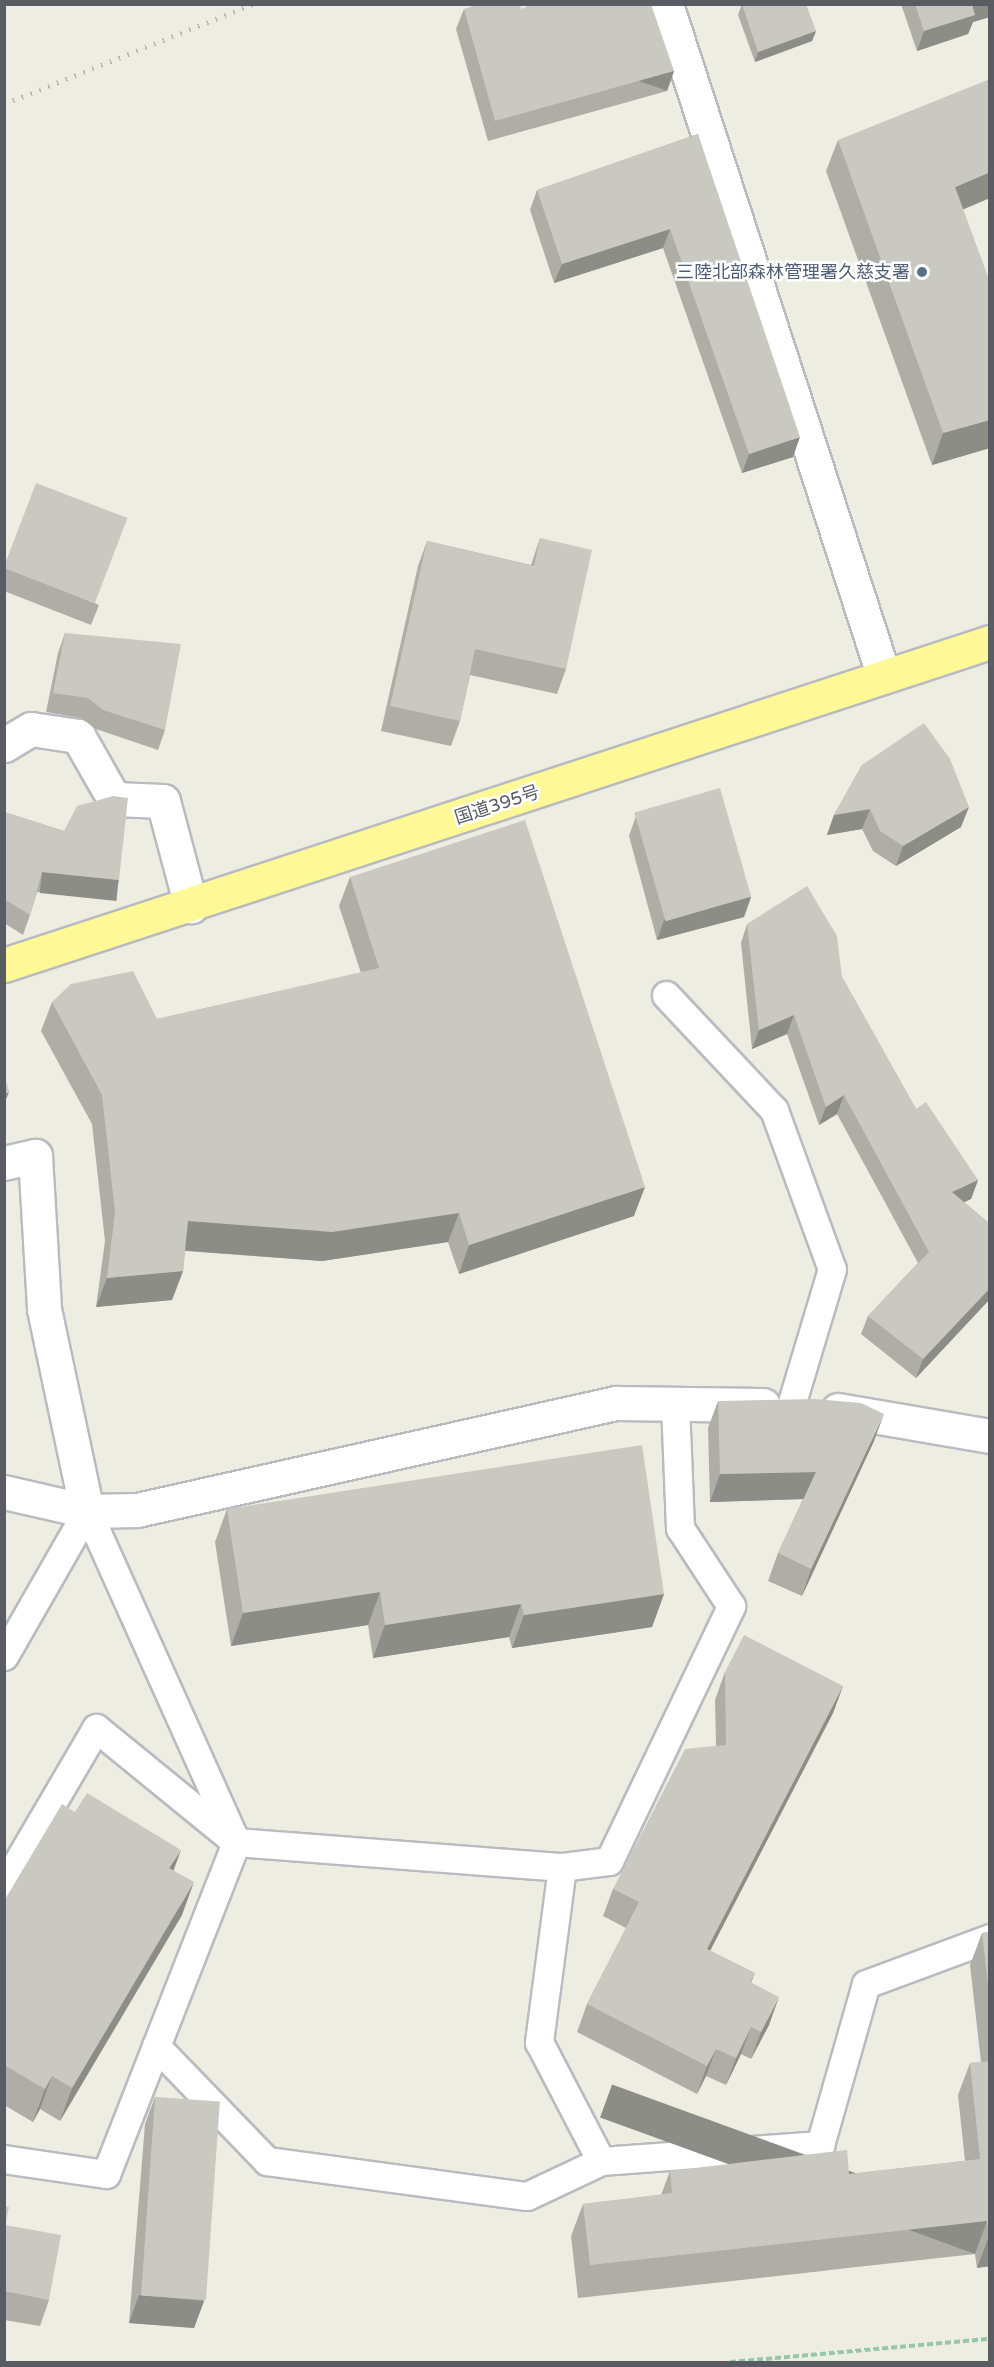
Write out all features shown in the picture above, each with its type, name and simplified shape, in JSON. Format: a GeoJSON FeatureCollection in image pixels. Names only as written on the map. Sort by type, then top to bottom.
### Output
{"type":"FeatureCollection","features":[{"type":"Feature","properties":{"kind":"highway","name":"国道395号"},"geometry":{"type":"LineString","coordinates":[[4,965],[191,906],[990,642]]}},
{"type":"Feature","properties":{"kind":"street"},"geometry":{"type":"LineString","coordinates":[[666,4],[884,677]]}},
{"type":"Feature","properties":{"kind":"street"},"geometry":{"type":"LineString","coordinates":[[4,745],[31,729],[78,736],[114,799],[163,801],[191,906]]}},
{"type":"Feature","properties":{"kind":"street"},"geometry":{"type":"LineString","coordinates":[[4,1163],[35,1156],[44,1309],[87,1511]]}},
{"type":"Feature","properties":{"kind":"street"},"geometry":{"type":"LineString","coordinates":[[4,1492],[87,1511],[137,1510],[616,1403],[791,1406],[887,1415],[990,1436]]}},
{"type":"Feature","properties":{"kind":"lane"},"geometry":{"type":"LineString","coordinates":[[666,994],[774,1110],[832,1269],[791,1406]]}},
{"type":"Feature","properties":{"kind":"lane"},"geometry":{"type":"LineString","coordinates":[[4,1885],[96,1728],[236,1842],[562,1867],[609,1861],[731,1606],[680,1528],[675,1403]]}},
{"type":"Feature","properties":{"kind":"lane"},"geometry":{"type":"LineString","coordinates":[[4,1656],[87,1511]]}},
{"type":"Feature","properties":{"kind":"lane"},"geometry":{"type":"LineString","coordinates":[[4,2159],[106,2174],[236,1842],[87,1511]]}},
{"type":"Feature","properties":{"kind":"lane"},"geometry":{"type":"LineString","coordinates":[[562,1867],[539,2042],[600,2160]]}},
{"type":"Feature","properties":{"kind":"lane"},"geometry":{"type":"LineString","coordinates":[[156,2046],[267,2160],[527,2196],[600,2160],[820,2145],[866,1984],[990,1938]]}},
{"type":"Feature","properties":{"kind":"path"},"geometry":{"type":"LineString","coordinates":[[730,2362],[990,2339]]}},
{"type":"Feature","properties":{"kind":"building"},"geometry":{"type":"Polygon","coordinates":[[[479,4],[520,4],[521,9],[533,4],[651,4],[674,71],[495,121],[464,9],[479,4]]]}},
{"type":"Feature","properties":{"kind":"building"},"geometry":{"type":"Polygon","coordinates":[[[742,4],[806,4],[816,31],[758,52],[742,4]]]}},
{"type":"Feature","properties":{"kind":"building"},"geometry":{"type":"Polygon","coordinates":[[[915,4],[972,4],[975,15],[924,31],[915,4]]]}},
{"type":"Feature","properties":{"kind":"building"},"geometry":{"type":"Polygon","coordinates":[[[990,79],[990,172],[955,187],[990,282],[990,420],[943,433],[838,140],[990,79]]]}},
{"type":"Feature","properties":{"kind":"building"},"geometry":{"type":"Polygon","coordinates":[[[698,134],[800,437],[749,454],[670,229],[562,264],[537,190],[698,134]]]}},
{"type":"Feature","properties":{"kind":"building"},"geometry":{"type":"Polygon","coordinates":[[[36,483],[127,518],[95,603],[4,568],[36,483]]]}},
{"type":"Feature","properties":{"kind":"building"},"geometry":{"type":"Polygon","coordinates":[[[540,538],[592,550],[566,669],[475,649],[460,721],[390,706],[427,541],[534,566],[540,538]]]}},
{"type":"Feature","properties":{"kind":"building"},"geometry":{"type":"Polygon","coordinates":[[[65,633],[181,644],[165,730],[103,710],[88,698],[53,693],[65,633]]]}},
{"type":"Feature","properties":{"kind":"building"},"geometry":{"type":"Polygon","coordinates":[[[924,723],[950,759],[969,807],[903,846],[880,831],[870,809],[834,815],[862,765],[924,723]]]}},
{"type":"Feature","properties":{"kind":"building"},"geometry":{"type":"Polygon","coordinates":[[[720,788],[751,897],[666,921],[634,813],[720,788]]]}},
{"type":"Feature","properties":{"kind":"building"},"geometry":{"type":"Polygon","coordinates":[[[113,796],[128,798],[119,880],[42,872],[30,915],[4,899],[4,812],[64,831],[77,806],[113,796]]]}},
{"type":"Feature","properties":{"kind":"building"},"geometry":{"type":"Polygon","coordinates":[[[525,820],[645,1187],[469,1245],[459,1213],[332,1232],[188,1221],[183,1271],[107,1278],[115,1212],[102,1095],[52,1002],[71,984],[133,971],[157,1019],[379,968],[350,877],[525,820]]]}},
{"type":"Feature","properties":{"kind":"building"},"geometry":{"type":"Polygon","coordinates":[[[807,886],[837,936],[842,977],[916,1109],[926,1102],[978,1180],[952,1192],[990,1224],[990,1288],[923,1359],[868,1316],[929,1252],[844,1095],[826,1107],[794,1015],[759,1030],[747,924],[807,886]]]}},
{"type":"Feature","properties":{"kind":"building"},"geometry":{"type":"Polygon","coordinates":[[[4,1073],[9,1092],[4,1094],[4,1073]]]}},
{"type":"Feature","properties":{"kind":"building"},"geometry":{"type":"Polygon","coordinates":[[[815,1399],[861,1403],[884,1414],[811,1569],[778,1553],[816,1472],[720,1474],[718,1401],[815,1399]]]}},
{"type":"Feature","properties":{"kind":"building"},"geometry":{"type":"Polygon","coordinates":[[[642,1445],[664,1594],[524,1615],[521,1604],[385,1625],[380,1592],[243,1613],[227,1509],[642,1445]]]}},
{"type":"Feature","properties":{"kind":"building"},"geometry":{"type":"Polygon","coordinates":[[[744,1635],[843,1686],[707,1949],[755,1973],[750,1982],[779,1997],[761,2032],[751,2027],[736,2058],[716,2049],[707,2066],[587,2004],[639,1902],[613,1889],[685,1749],[726,1745],[725,1672],[744,1635]]]}},
{"type":"Feature","properties":{"kind":"building"},"geometry":{"type":"Polygon","coordinates":[[[87,1793],[181,1850],[169,1868],[194,1882],[72,2088],[52,2076],[45,2089],[4,2065],[4,1901],[62,1804],[75,1812],[87,1793]]]}},
{"type":"Feature","properties":{"kind":"building"},"geometry":{"type":"Polygon","coordinates":[[[990,1932],[990,2003],[982,1933],[990,1932]]]}},
{"type":"Feature","properties":{"kind":"building"},"geometry":{"type":"Polygon","coordinates":[[[990,2061],[990,2236],[987,2221],[590,2265],[583,2204],[672,2193],[670,2171],[847,2150],[849,2174],[980,2159],[970,2063],[990,2061]]]}},
{"type":"Feature","properties":{"kind":"building"},"geometry":{"type":"Polygon","coordinates":[[[155,2097],[220,2102],[206,2300],[141,2296],[155,2097]]]}},
{"type":"Feature","properties":{"kind":"building"},"geometry":{"type":"Polygon","coordinates":[[[4,2206],[9,2207],[5,2225],[61,2235],[49,2300],[4,2291],[4,2206]]]}},
{"type":"Feature","properties":{"kind":"railway"},"geometry":{"type":"LineString","coordinates":[[4,104],[253,4]]}},
{"type":"Feature","properties":{"kind":"place","name":"三陸北部森林管理署久慈支署"},"geometry":{"type":"Point","coordinates":[922,272]}}]}
